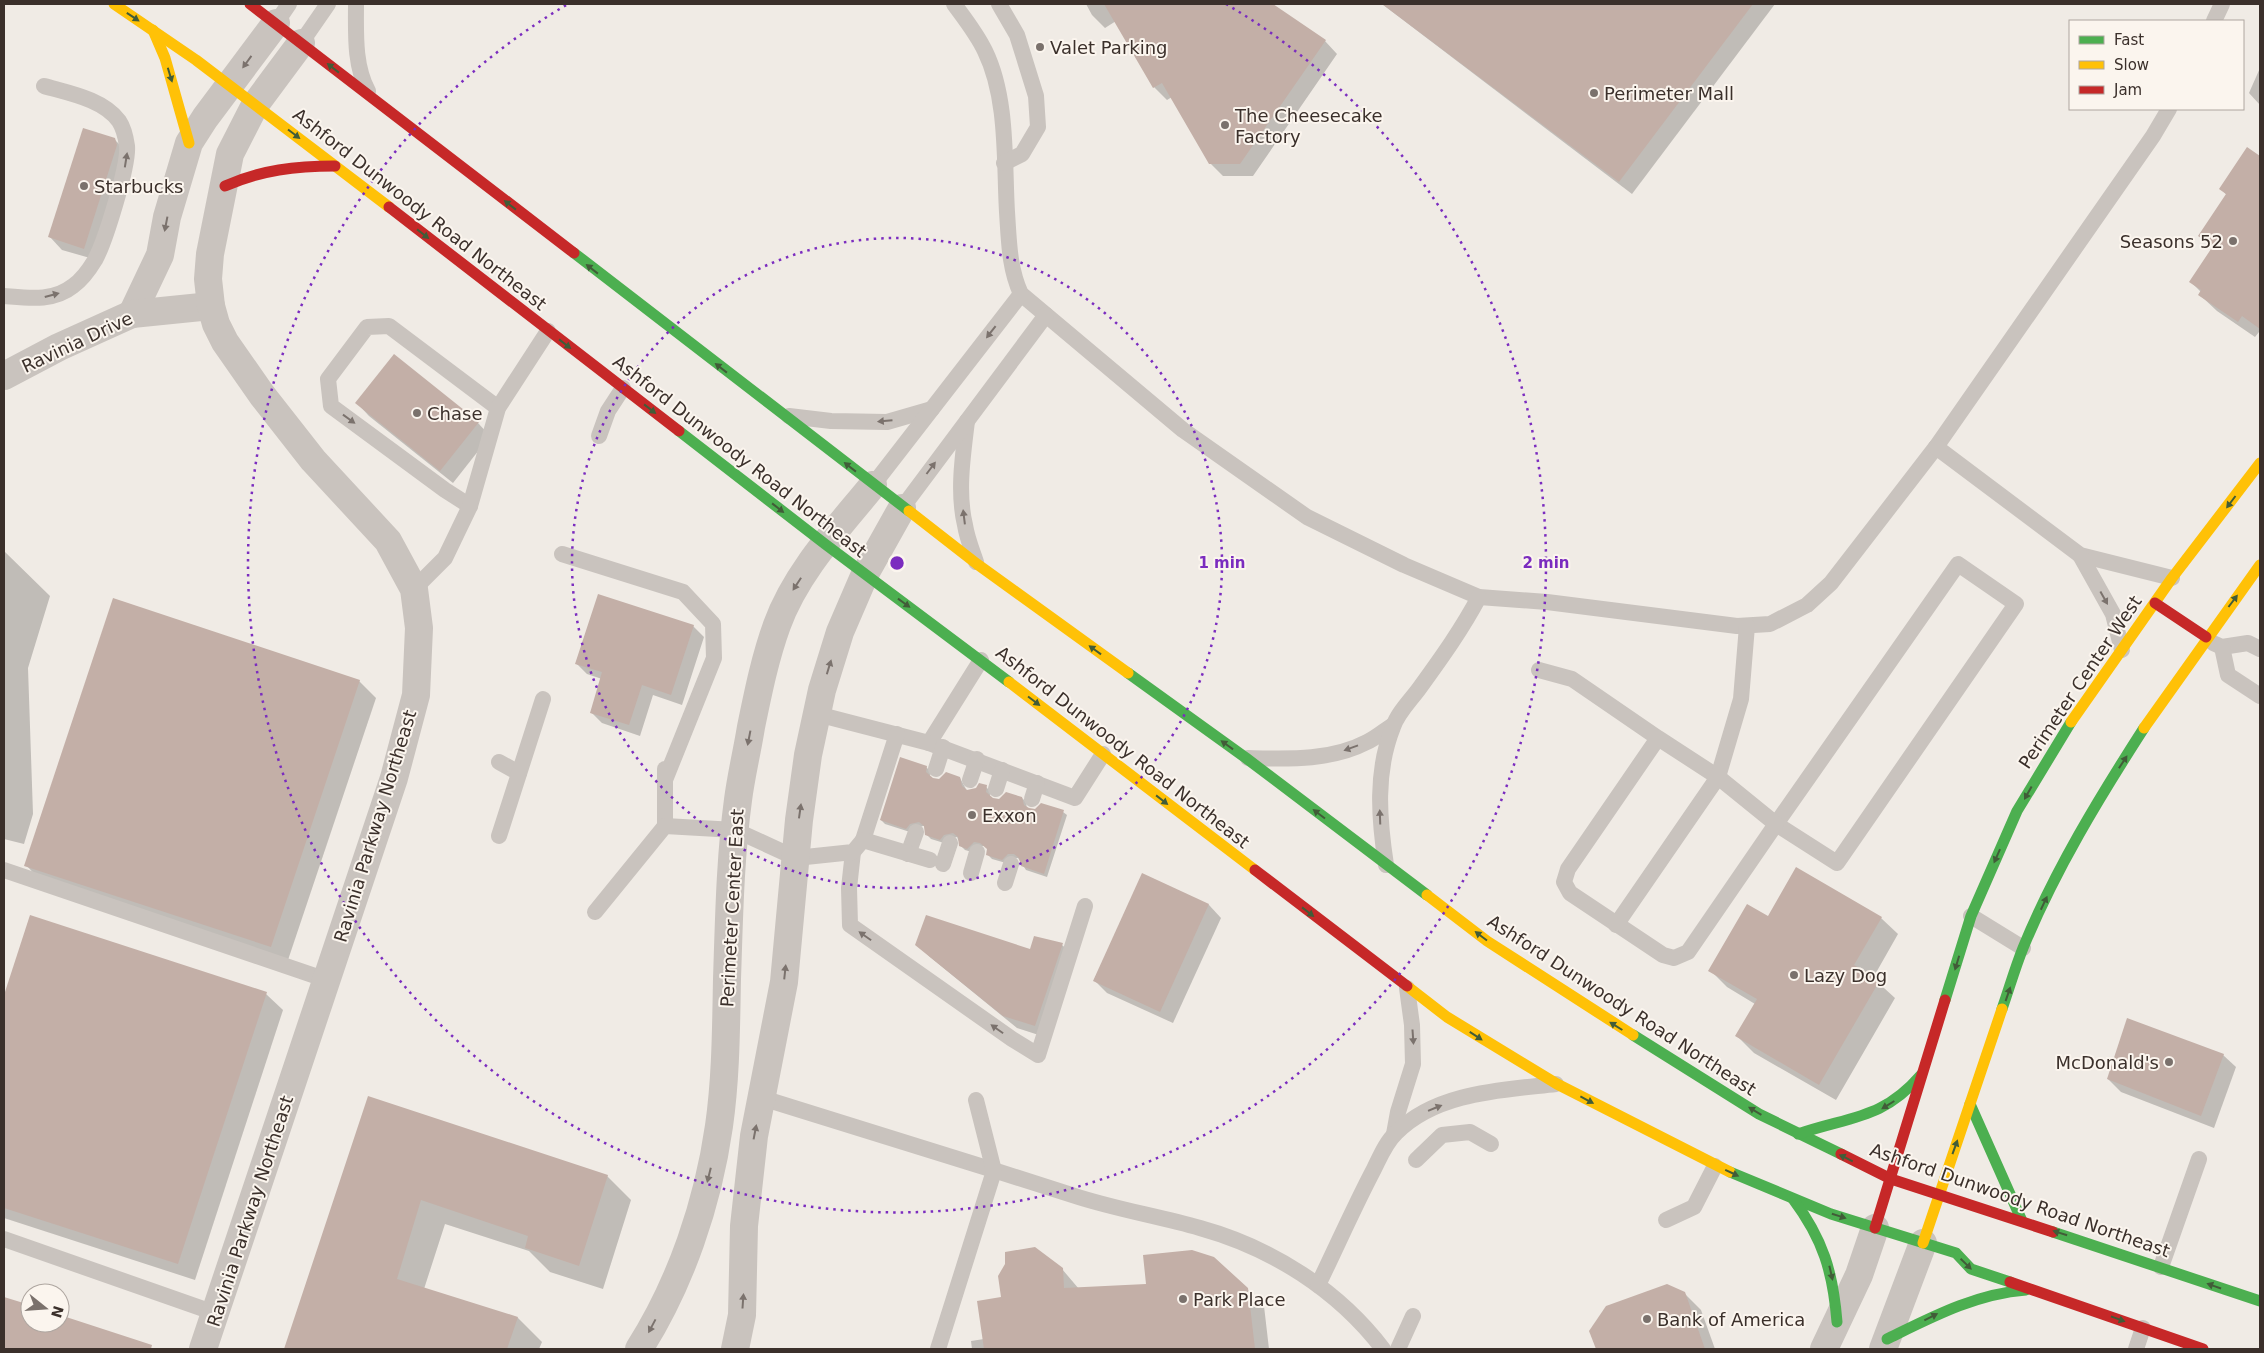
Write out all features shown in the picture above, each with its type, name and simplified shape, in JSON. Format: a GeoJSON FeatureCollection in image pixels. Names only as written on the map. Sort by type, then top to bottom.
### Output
{"type":"FeatureCollection","features":[{"type":"Feature","properties":{"kind":"main road","name":"Ashford Dunwoody Road Northeast"},"geometry":{"type":"LineString","coordinates":[[114,4],[153,30],[255,105],[864,574],[981,660],[1407,988],[1499,1050],[1646,1132],[1715,1166],[1793,1199],[1875,1228],[1956,1253],[1971,1269],[2203,1349]]}},
{"type":"Feature","properties":{"kind":"main road","name":"Ashford Dunwoody Road Northeast"},"geometry":{"type":"LineString","coordinates":[[250,4],[282,13],[301,42],[873,486],[977,564],[1246,758],[1487,941],[1546,981],[1759,1114],[1890,1178],[2260,1302]]}},
{"type":"Feature","properties":{"kind":"main road"},"geometry":{"type":"LineString","coordinates":[[153,30],[165,58],[189,143]]}},
{"type":"Feature","properties":{"kind":"main road"},"geometry":{"type":"LineString","coordinates":[[225,186],[239,179],[275,169],[295,166],[335,166]]}},
{"type":"Feature","properties":{"kind":"main road","name":"Perimeter Center West"},"geometry":{"type":"LineString","coordinates":[[1875,1228],[1971,916],[2017,812],[2042,766],[2068,726],[2172,578],[2260,463]]}},
{"type":"Feature","properties":{"kind":"main road"},"geometry":{"type":"LineString","coordinates":[[1923,1243],[1938,1194],[2023,948],[2066,856],[2111,779],[2206,637],[2260,565]]}},
{"type":"Feature","properties":{"kind":"main road"},"geometry":{"type":"LineString","coordinates":[[2155,603],[2206,637]]}},
{"type":"Feature","properties":{"kind":"main road"},"geometry":{"type":"LineString","coordinates":[[1798,1134],[1821,1125],[1861,1118],[1883,1108],[1903,1095],[1923,1072]]}},
{"type":"Feature","properties":{"kind":"main road"},"geometry":{"type":"LineString","coordinates":[[1970,1104],[2022,1221]]}},
{"type":"Feature","properties":{"kind":"main road"},"geometry":{"type":"LineString","coordinates":[[1793,1199],[1814,1228],[1831,1268],[1837,1322]]}},
{"type":"Feature","properties":{"kind":"main road"},"geometry":{"type":"LineString","coordinates":[[1885,1344],[1940,1312],[2000,1292],[2034,1290]]}},
{"type":"Feature","properties":{"kind":"street"},"geometry":{"type":"LineString","coordinates":[[132,314],[160,255],[167,217],[189,143],[282,13]]}},
{"type":"Feature","properties":{"kind":"street","name":"Ravinia Parkway Northeast"},"geometry":{"type":"LineString","coordinates":[[203,1349],[394,778],[416,695],[419,628],[414,590],[388,541],[313,460],[262,395],[225,342],[216,324],[211,306],[208,279],[210,254],[230,154],[255,105],[301,42]]}},
{"type":"Feature","properties":{"kind":"street","name":"Ravinia Drive"},"geometry":{"type":"LineString","coordinates":[[4,376],[59,347],[132,314],[211,306]]}},
{"type":"Feature","properties":{"kind":"street","name":"Perimeter Center East"},"geometry":{"type":"LineString","coordinates":[[639,1349],[680,1270],[697,1221],[716,1148],[723,1096],[738,800],[754,711],[777,624],[794,588],[825,544],[873,486]]}},
{"type":"Feature","properties":{"kind":"street"},"geometry":{"type":"LineString","coordinates":[[735,1349],[742,1315],[744,1226],[754,1136],[784,982],[807,764],[817,714],[840,632],[864,574],[902,508]]}},
{"type":"Feature","properties":{"kind":"street"},"geometry":{"type":"LineString","coordinates":[[727,1031],[736,1073],[754,1094],[762,1098]]}},
{"type":"Feature","properties":{"kind":"street"},"geometry":{"type":"LineString","coordinates":[[716,1148],[724,1132],[745,1107],[755,1100],[762,1098]]}},
{"type":"Feature","properties":{"kind":"street"},"geometry":{"type":"LineString","coordinates":[[1824,1349],[1859,1274],[1875,1228]]}},
{"type":"Feature","properties":{"kind":"street"},"geometry":{"type":"LineString","coordinates":[[1885,1344],[1923,1243]]}},
{"type":"Feature","properties":{"kind":"lane"},"geometry":{"type":"LineString","coordinates":[[301,42],[328,4]]}},
{"type":"Feature","properties":{"kind":"lane"},"geometry":{"type":"LineString","coordinates":[[356,4],[357,48],[360,67],[364,84],[371,98]]}},
{"type":"Feature","properties":{"kind":"lane"},"geometry":{"type":"LineString","coordinates":[[954,4],[971,26],[985,51],[990,67],[1002,119],[1010,264],[1021,294],[1183,430],[1307,517],[1404,565],[1479,597],[1534,601],[1737,626],[1770,624],[1807,606],[1831,583],[1936,447],[2142,152],[2168,110]]}},
{"type":"Feature","properties":{"kind":"lane"},"geometry":{"type":"LineString","coordinates":[[999,4],[1020,44],[1036,96],[1038,127],[1022,154],[1004,163]]}},
{"type":"Feature","properties":{"kind":"lane"},"geometry":{"type":"LineString","coordinates":[[2214,20],[2222,4]]}},
{"type":"Feature","properties":{"kind":"lane"},"geometry":{"type":"LineString","coordinates":[[4,296],[38,299],[57,295],[72,287],[86,274],[96,258],[114,208],[127,160],[127,146],[124,135],[119,122],[112,114],[91,101],[44,86]]}},
{"type":"Feature","properties":{"kind":"lane"},"geometry":{"type":"LineString","coordinates":[[873,486],[1021,294]]}},
{"type":"Feature","properties":{"kind":"lane"},"geometry":{"type":"LineString","coordinates":[[902,508],[1046,315]]}},
{"type":"Feature","properties":{"kind":"lane"},"geometry":{"type":"LineString","coordinates":[[470,506],[445,490],[331,406],[328,379],[367,327],[389,326],[498,408]]}},
{"type":"Feature","properties":{"kind":"lane"},"geometry":{"type":"LineString","coordinates":[[414,590],[445,558],[470,506],[498,408],[548,330]]}},
{"type":"Feature","properties":{"kind":"lane"},"geometry":{"type":"LineString","coordinates":[[599,436],[608,411],[623,388]]}},
{"type":"Feature","properties":{"kind":"lane"},"geometry":{"type":"LineString","coordinates":[[782,415],[831,421],[887,422],[932,409]]}},
{"type":"Feature","properties":{"kind":"lane"},"geometry":{"type":"LineString","coordinates":[[967,420],[961,474],[962,499],[964,524],[977,564]]}},
{"type":"Feature","properties":{"kind":"lane"},"geometry":{"type":"LineString","coordinates":[[1936,447],[2080,555],[2172,578]]}},
{"type":"Feature","properties":{"kind":"lane"},"geometry":{"type":"LineString","coordinates":[[562,554],[682,592],[713,624],[714,658],[665,780]]}},
{"type":"Feature","properties":{"kind":"lane"},"geometry":{"type":"LineString","coordinates":[[2080,555],[2113,614],[2122,650]]}},
{"type":"Feature","properties":{"kind":"lane"},"geometry":{"type":"LineString","coordinates":[[1539,670],[1572,679],[1718,777],[1776,824],[1837,863],[2016,604],[1958,564],[1776,824],[1688,952],[1674,958],[1663,955],[1616,926],[1570,894],[1564,882],[1568,869],[1658,738]]}},
{"type":"Feature","properties":{"kind":"lane"},"geometry":{"type":"LineString","coordinates":[[1386,865],[1380,830],[1379,793],[1383,757],[1393,725],[1463,628],[1479,597]]}},
{"type":"Feature","properties":{"kind":"lane"},"geometry":{"type":"LineString","coordinates":[[1616,926],[1718,777],[1741,699],[1747,626]]}},
{"type":"Feature","properties":{"kind":"lane"},"geometry":{"type":"LineString","coordinates":[[2206,637],[2222,647],[2248,643],[2260,649]]}},
{"type":"Feature","properties":{"kind":"lane"},"geometry":{"type":"LineString","coordinates":[[2222,647],[2228,676],[2260,696]]}},
{"type":"Feature","properties":{"kind":"lane"},"geometry":{"type":"LineString","coordinates":[[936,769],[936,745],[981,660]]}},
{"type":"Feature","properties":{"kind":"lane"},"geometry":{"type":"LineString","coordinates":[[499,836],[543,699]]}},
{"type":"Feature","properties":{"kind":"lane"},"geometry":{"type":"LineString","coordinates":[[817,714],[936,745],[1075,798],[1103,754]]}},
{"type":"Feature","properties":{"kind":"lane"},"geometry":{"type":"LineString","coordinates":[[1246,758],[1310,758],[1338,753],[1367,743],[1393,725]]}},
{"type":"Feature","properties":{"kind":"lane"},"geometry":{"type":"LineString","coordinates":[[897,734],[858,846],[849,888],[850,925],[1012,1040],[1038,1054],[1085,906]]}},
{"type":"Feature","properties":{"kind":"lane"},"geometry":{"type":"LineString","coordinates":[[595,912],[665,826],[664,754]]}},
{"type":"Feature","properties":{"kind":"lane"},"geometry":{"type":"LineString","coordinates":[[970,780],[977,760]]}},
{"type":"Feature","properties":{"kind":"lane"},"geometry":{"type":"LineString","coordinates":[[499,762],[519,773]]}},
{"type":"Feature","properties":{"kind":"lane"},"geometry":{"type":"LineString","coordinates":[[996,788],[1002,770]]}},
{"type":"Feature","properties":{"kind":"lane"},"geometry":{"type":"LineString","coordinates":[[1032,800],[1037,783]]}},
{"type":"Feature","properties":{"kind":"lane"},"geometry":{"type":"LineString","coordinates":[[665,826],[735,830],[796,858],[858,846],[908,854],[937,862],[950,843]]}},
{"type":"Feature","properties":{"kind":"lane"},"geometry":{"type":"LineString","coordinates":[[908,854],[916,832]]}},
{"type":"Feature","properties":{"kind":"lane"},"geometry":{"type":"LineString","coordinates":[[970,872],[977,852]]}},
{"type":"Feature","properties":{"kind":"lane"},"geometry":{"type":"LineString","coordinates":[[1005,883],[1011,864]]}},
{"type":"Feature","properties":{"kind":"lane"},"geometry":{"type":"LineString","coordinates":[[4,870],[327,980]]}},
{"type":"Feature","properties":{"kind":"lane"},"geometry":{"type":"LineString","coordinates":[[1971,916],[2023,948]]}},
{"type":"Feature","properties":{"kind":"lane"},"geometry":{"type":"LineString","coordinates":[[1318,1285],[1369,1180],[1394,1134],[1398,1112],[1414,1064],[1412,1025],[1407,988]]}},
{"type":"Feature","properties":{"kind":"lane"},"geometry":{"type":"LineString","coordinates":[[1394,1134],[1413,1118],[1460,1099],[1497,1090],[1557,1084]]}},
{"type":"Feature","properties":{"kind":"lane"},"geometry":{"type":"LineString","coordinates":[[762,1098],[1102,1205],[1202,1228],[1278,1259],[1318,1285],[1354,1317],[1383,1349]]}},
{"type":"Feature","properties":{"kind":"lane"},"geometry":{"type":"LineString","coordinates":[[938,1349],[994,1171],[976,1100]]}},
{"type":"Feature","properties":{"kind":"lane"},"geometry":{"type":"LineString","coordinates":[[1416,1160],[1442,1135],[1470,1132],[1491,1144]]}},
{"type":"Feature","properties":{"kind":"lane"},"geometry":{"type":"LineString","coordinates":[[2160,1267],[2199,1159]]}},
{"type":"Feature","properties":{"kind":"lane"},"geometry":{"type":"LineString","coordinates":[[1666,1220],[1694,1208],[1715,1166]]}},
{"type":"Feature","properties":{"kind":"lane"},"geometry":{"type":"LineString","coordinates":[[4,1239],[215,1314]]}},
{"type":"Feature","properties":{"kind":"lane"},"geometry":{"type":"LineString","coordinates":[[1398,1349],[1413,1316]]}},
{"type":"Feature","properties":{"kind":"lane"},"geometry":{"type":"LineString","coordinates":[[2136,1349],[2143,1328]]}},
{"type":"Feature","properties":{"kind":"building"},"geometry":{"type":"Polygon","coordinates":[[[1104,4],[1273,4],[1326,40],[1240,164],[1209,164],[1162,83],[1153,88],[1104,4]]]}},
{"type":"Feature","properties":{"kind":"building","name":"Perimeter Mall"},"geometry":{"type":"Polygon","coordinates":[[[1382,4],[1753,4],[1619,182],[1382,4]]]}},
{"type":"Feature","properties":{"kind":"building"},"geometry":{"type":"Polygon","coordinates":[[[83,128],[115,138],[117,145],[84,249],[48,237],[83,128]]]}},
{"type":"Feature","properties":{"kind":"building","name":"Seasons 52"},"geometry":{"type":"Polygon","coordinates":[[[2247,147],[2260,156],[2260,329],[2242,316],[2238,322],[2198,295],[2201,290],[2189,282],[2213,246],[2198,236],[2226,194],[2219,189],[2247,147]]]}},
{"type":"Feature","properties":{"kind":"building","name":"Chase"},"geometry":{"type":"Polygon","coordinates":[[[394,354],[479,422],[440,471],[355,403],[394,354]]]}},
{"type":"Feature","properties":{"kind":"building"},"geometry":{"type":"Polygon","coordinates":[[[598,594],[694,625],[671,695],[642,685],[629,725],[590,713],[602,672],[575,664],[598,594]]]}},
{"type":"Feature","properties":{"kind":"building"},"geometry":{"type":"Polygon","coordinates":[[[113,598],[360,680],[271,947],[24,866],[113,598]]]}},
{"type":"Feature","properties":{"kind":"building","name":"Exxon"},"geometry":{"type":"Polygon","coordinates":[[[900,757],[927,766],[926,772],[933,778],[939,779],[946,772],[960,777],[962,786],[967,790],[976,788],[979,783],[987,785],[986,792],[993,798],[999,799],[1006,792],[1022,797],[1024,805],[1029,808],[1035,809],[1041,803],[1064,810],[1044,874],[1021,866],[1019,858],[1014,854],[1008,854],[1002,860],[986,855],[987,849],[980,843],[974,842],[967,849],[959,846],[958,837],[953,833],[944,835],[940,840],[925,835],[924,826],[919,822],[910,824],[906,829],[880,820],[900,757]]]}},
{"type":"Feature","properties":{"kind":"building","name":"Lazy Dog"},"geometry":{"type":"Polygon","coordinates":[[[1796,867],[1882,917],[1854,965],[1880,980],[1819,1085],[1735,1036],[1757,999],[1708,971],[1747,904],[1768,916],[1796,867]]]}},
{"type":"Feature","properties":{"kind":"building"},"geometry":{"type":"Polygon","coordinates":[[[1142,873],[1209,904],[1160,1012],[1093,981],[1142,873]]]}},
{"type":"Feature","properties":{"kind":"building"},"geometry":{"type":"Polygon","coordinates":[[[30,915],[267,992],[178,1264],[4,1208],[4,995],[30,915]]]}},
{"type":"Feature","properties":{"kind":"building"},"geometry":{"type":"Polygon","coordinates":[[[926,915],[1030,949],[1034,936],[1063,943],[1035,1026],[1003,1016],[915,945],[926,915]]]}},
{"type":"Feature","properties":{"kind":"building"},"geometry":{"type":"Polygon","coordinates":[[[2127,1018],[2224,1054],[2201,1116],[2107,1079],[2127,1018]]]}},
{"type":"Feature","properties":{"kind":"building"},"geometry":{"type":"Polygon","coordinates":[[[368,1096],[608,1175],[579,1266],[525,1248],[528,1236],[421,1200],[397,1279],[518,1317],[507,1349],[284,1349],[368,1096]]]}},
{"type":"Feature","properties":{"kind":"building"},"geometry":{"type":"Polygon","coordinates":[[[1035,1247],[1063,1268],[1064,1288],[1146,1284],[1143,1255],[1192,1250],[1214,1257],[1248,1288],[1255,1349],[984,1349],[977,1301],[1001,1297],[998,1276],[1005,1264],[1005,1252],[1035,1247]]]}},
{"type":"Feature","properties":{"kind":"building","name":"Bank of America"},"geometry":{"type":"Polygon","coordinates":[[[1667,1284],[1685,1292],[1705,1349],[1596,1349],[1589,1331],[1606,1306],[1667,1284]]]}},
{"type":"Feature","properties":{"kind":"building"},"geometry":{"type":"Polygon","coordinates":[[[4,1297],[20,1302],[20,1333],[70,1333],[70,1318],[152,1345],[151,1349],[4,1349],[4,1297]]]}},
{"type":"Feature","properties":{"kind":"traffic: fast"},"geometry":{"type":"LineString","coordinates":[[574,253],[909,511]]}},
{"type":"Feature","properties":{"kind":"traffic: fast"},"geometry":{"type":"LineString","coordinates":[[679,431],[825,544],[1009,682]]}},
{"type":"Feature","properties":{"kind":"traffic: fast"},"geometry":{"type":"LineString","coordinates":[[1128,673],[1246,758],[1427,895]]}},
{"type":"Feature","properties":{"kind":"traffic: fast"},"geometry":{"type":"LineString","coordinates":[[1945,1000],[1971,916],[2017,811],[2071,722]]}},
{"type":"Feature","properties":{"kind":"traffic: fast"},"geometry":{"type":"LineString","coordinates":[[2002,1009],[2023,948],[2063,863],[2094,808],[2144,728]]}},
{"type":"Feature","properties":{"kind":"traffic: fast"},"geometry":{"type":"LineString","coordinates":[[1633,1035],[1759,1114],[1841,1154]]}},
{"type":"Feature","properties":{"kind":"traffic: fast"},"geometry":{"type":"LineString","coordinates":[[1798,1134],[1879,1109],[1907,1090],[1921,1075]]}},
{"type":"Feature","properties":{"kind":"traffic: fast"},"geometry":{"type":"LineString","coordinates":[[1970,1104],[2022,1221]]}},
{"type":"Feature","properties":{"kind":"traffic: fast"},"geometry":{"type":"LineString","coordinates":[[1730,1172],[1831,1214],[1956,1253],[1971,1269],[2010,1282]]}},
{"type":"Feature","properties":{"kind":"traffic: fast"},"geometry":{"type":"LineString","coordinates":[[1793,1199],[1812,1228],[1825,1257],[1833,1287],[1837,1322]]}},
{"type":"Feature","properties":{"kind":"traffic: fast"},"geometry":{"type":"LineString","coordinates":[[2053,1232],[2260,1301]]}},
{"type":"Feature","properties":{"kind":"traffic: fast"},"geometry":{"type":"LineString","coordinates":[[1887,1339],[1971,1301],[2007,1292],[2026,1290]]}},
{"type":"Feature","properties":{"kind":"traffic: slow"},"geometry":{"type":"LineString","coordinates":[[114,4],[196,60],[389,207]]}},
{"type":"Feature","properties":{"kind":"traffic: slow"},"geometry":{"type":"LineString","coordinates":[[153,30],[165,58],[189,143]]}},
{"type":"Feature","properties":{"kind":"traffic: slow"},"geometry":{"type":"LineString","coordinates":[[2071,722],[2172,578],[2260,463]]}},
{"type":"Feature","properties":{"kind":"traffic: slow"},"geometry":{"type":"LineString","coordinates":[[909,511],[977,564],[1128,673]]}},
{"type":"Feature","properties":{"kind":"traffic: slow"},"geometry":{"type":"LineString","coordinates":[[2144,728],[2260,565]]}},
{"type":"Feature","properties":{"kind":"traffic: slow"},"geometry":{"type":"LineString","coordinates":[[1009,682],[1255,870]]}},
{"type":"Feature","properties":{"kind":"traffic: slow"},"geometry":{"type":"LineString","coordinates":[[1427,895],[1487,941],[1633,1035]]}},
{"type":"Feature","properties":{"kind":"traffic: slow"},"geometry":{"type":"LineString","coordinates":[[1407,986],[1447,1017],[1557,1084],[1730,1172]]}},
{"type":"Feature","properties":{"kind":"traffic: slow"},"geometry":{"type":"LineString","coordinates":[[1923,1243],[2002,1009]]}},
{"type":"Feature","properties":{"kind":"traffic: jam"},"geometry":{"type":"LineString","coordinates":[[250,4],[574,253]]}},
{"type":"Feature","properties":{"kind":"traffic: jam"},"geometry":{"type":"LineString","coordinates":[[225,186],[252,176],[279,170],[335,166]]}},
{"type":"Feature","properties":{"kind":"traffic: jam"},"geometry":{"type":"LineString","coordinates":[[389,207],[679,431]]}},
{"type":"Feature","properties":{"kind":"traffic: jam"},"geometry":{"type":"LineString","coordinates":[[2155,603],[2206,637]]}},
{"type":"Feature","properties":{"kind":"traffic: jam"},"geometry":{"type":"LineString","coordinates":[[1255,870],[1407,986]]}},
{"type":"Feature","properties":{"kind":"traffic: jam"},"geometry":{"type":"LineString","coordinates":[[1875,1228],[1945,1000]]}},
{"type":"Feature","properties":{"kind":"traffic: jam"},"geometry":{"type":"LineString","coordinates":[[1841,1154],[1891,1179],[2053,1232]]}},
{"type":"Feature","properties":{"kind":"traffic: jam"},"geometry":{"type":"LineString","coordinates":[[2010,1282],[2203,1349]]}},
{"type":"Feature","properties":{"kind":"place","name":"Valet Parking"},"geometry":{"type":"Point","coordinates":[1040,47]}},
{"type":"Feature","properties":{"kind":"place","name":"Perimeter Mall"},"geometry":{"type":"Point","coordinates":[1594,93]}},
{"type":"Feature","properties":{"kind":"place","name":"The Cheesecake Factory"},"geometry":{"type":"Point","coordinates":[1225,125]}},
{"type":"Feature","properties":{"kind":"place","name":"Starbucks"},"geometry":{"type":"Point","coordinates":[84,186]}},
{"type":"Feature","properties":{"kind":"place","name":"Seasons 52"},"geometry":{"type":"Point","coordinates":[2233,241]}},
{"type":"Feature","properties":{"kind":"place","name":"Chase"},"geometry":{"type":"Point","coordinates":[417,413]}},
{"type":"Feature","properties":{"kind":"place","name":"Exxon"},"geometry":{"type":"Point","coordinates":[972,815]}},
{"type":"Feature","properties":{"kind":"place","name":"Lazy Dog"},"geometry":{"type":"Point","coordinates":[1794,975]}},
{"type":"Feature","properties":{"kind":"place","name":"McDonald's"},"geometry":{"type":"Point","coordinates":[2169,1062]}},
{"type":"Feature","properties":{"kind":"place","name":"Park Place"},"geometry":{"type":"Point","coordinates":[1183,1299]}},
{"type":"Feature","properties":{"kind":"place","name":"Bank of America"},"geometry":{"type":"Point","coordinates":[1647,1319]}}]}
